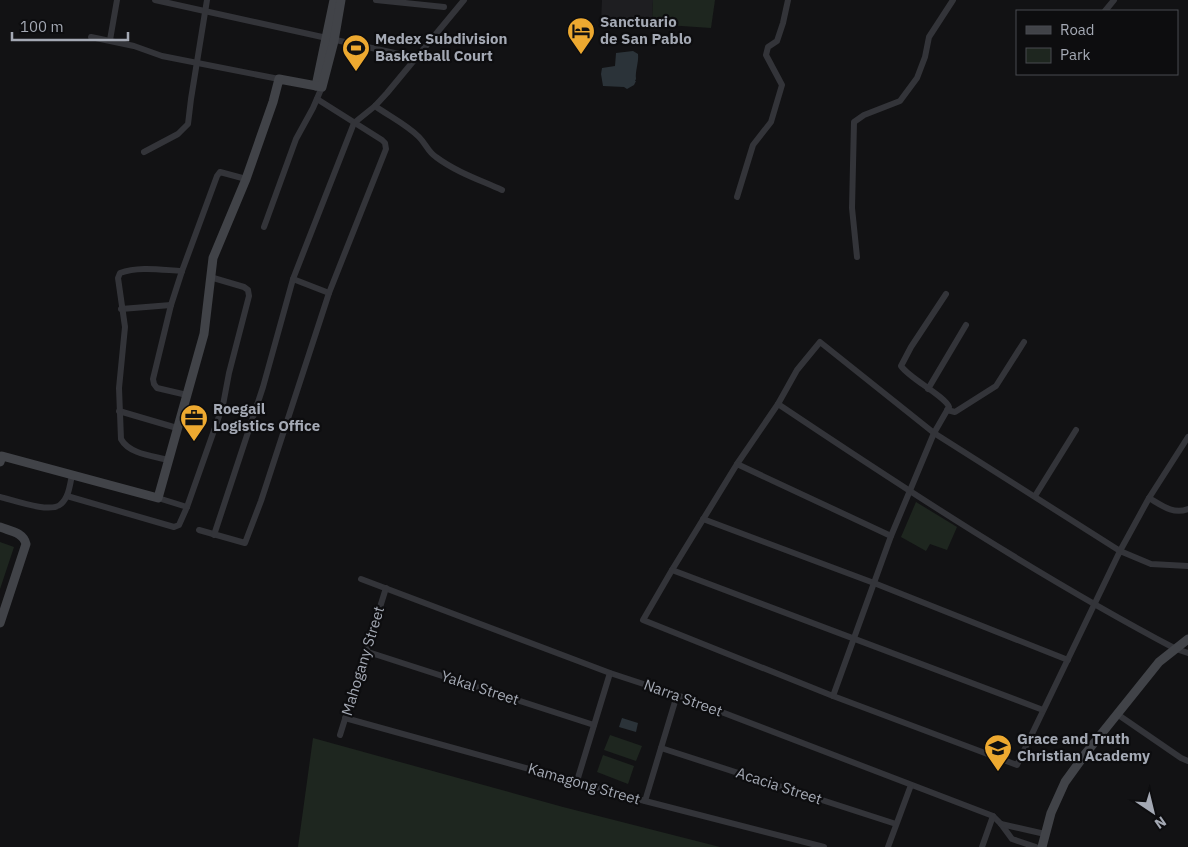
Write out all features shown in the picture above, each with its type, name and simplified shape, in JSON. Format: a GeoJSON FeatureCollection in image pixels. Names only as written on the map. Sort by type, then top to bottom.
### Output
{"type":"FeatureCollection","features":[{"type":"Feature","properties":{"kind":"street"},"geometry":{"type":"LineString","coordinates":[[110,40],[117,0]]}},
{"type":"Feature","properties":{"kind":"street"},"geometry":{"type":"LineString","coordinates":[[155,0],[408,56]]}},
{"type":"Feature","properties":{"kind":"street"},"geometry":{"type":"LineString","coordinates":[[144,152],[178,134],[188,124],[207,0]]}},
{"type":"Feature","properties":{"kind":"street"},"geometry":{"type":"LineString","coordinates":[[330,40],[334,0]]}},
{"type":"Feature","properties":{"kind":"street"},"geometry":{"type":"LineString","coordinates":[[264,227],[296,139],[318,92],[341,0]]}},
{"type":"Feature","properties":{"kind":"street"},"geometry":{"type":"LineString","coordinates":[[376,0],[444,7]]}},
{"type":"Feature","properties":{"kind":"street"},"geometry":{"type":"LineString","coordinates":[[214,534],[263,387],[293,279],[346,140],[354,123],[375,106],[464,0]]}},
{"type":"Feature","properties":{"kind":"street"},"geometry":{"type":"LineString","coordinates":[[737,197],[753,145],[771,122],[782,85],[766,54],[768,47],[777,41],[784,23],[788,0]]}},
{"type":"Feature","properties":{"kind":"street"},"geometry":{"type":"LineString","coordinates":[[857,257],[852,208],[854,122],[864,114],[900,101],[917,78],[925,57],[929,37],[953,0]]}},
{"type":"Feature","properties":{"kind":"street"},"geometry":{"type":"LineString","coordinates":[[1106,10],[1114,0]]}},
{"type":"Feature","properties":{"kind":"street"},"geometry":{"type":"LineString","coordinates":[[91,37],[110,40],[162,56],[279,79],[318,92],[354,123],[385,143],[386,149],[329,293],[246,543],[199,530]]}},
{"type":"Feature","properties":{"kind":"street"},"geometry":{"type":"LineString","coordinates":[[158,498],[204,334],[213,258],[246,178],[273,102],[279,79]]}},
{"type":"Feature","properties":{"kind":"street"},"geometry":{"type":"LineString","coordinates":[[375,106],[414,132],[422,139],[426,149],[436,157],[450,166],[502,190]]}},
{"type":"Feature","properties":{"kind":"street"},"geometry":{"type":"LineString","coordinates":[[187,395],[157,388],[154,384],[153,378],[171,305],[217,176],[220,172],[224,172],[246,178]]}},
{"type":"Feature","properties":{"kind":"street"},"geometry":{"type":"LineString","coordinates":[[168,460],[130,449],[124,445],[121,439],[119,388],[125,327],[118,278],[120,273],[126,271],[182,271]]}},
{"type":"Feature","properties":{"kind":"street"},"geometry":{"type":"LineString","coordinates":[[67,496],[174,526],[179,525],[223,405],[229,373],[249,296],[248,290],[244,286],[210,278]]}},
{"type":"Feature","properties":{"kind":"street"},"geometry":{"type":"LineString","coordinates":[[293,279],[329,293]]}},
{"type":"Feature","properties":{"kind":"street"},"geometry":{"type":"LineString","coordinates":[[833,696],[891,536],[934,434],[949,407],[947,402],[901,366],[911,347],[946,294]]}},
{"type":"Feature","properties":{"kind":"street"},"geometry":{"type":"LineString","coordinates":[[121,309],[171,305]]}},
{"type":"Feature","properties":{"kind":"street"},"geometry":{"type":"LineString","coordinates":[[928,389],[966,325]]}},
{"type":"Feature","properties":{"kind":"street"},"geometry":{"type":"LineString","coordinates":[[1188,438],[1149,498],[1120,550],[1017,765],[833,696],[643,620],[737,464],[778,404],[797,370],[820,342],[934,434],[1120,550],[1151,564],[1188,566]]}},
{"type":"Feature","properties":{"kind":"street"},"geometry":{"type":"LineString","coordinates":[[947,410],[955,412],[996,386],[1024,342]]}},
{"type":"Feature","properties":{"kind":"street"},"geometry":{"type":"LineString","coordinates":[[778,404],[910,492],[1094,605],[1176,649],[1188,653]]}},
{"type":"Feature","properties":{"kind":"street"},"geometry":{"type":"LineString","coordinates":[[119,411],[177,428]]}},
{"type":"Feature","properties":{"kind":"street"},"geometry":{"type":"LineString","coordinates":[[1035,496],[1076,430]]}},
{"type":"Feature","properties":{"kind":"street"},"geometry":{"type":"LineString","coordinates":[[0,458],[72,475],[187,507]]}},
{"type":"Feature","properties":{"kind":"street"},"geometry":{"type":"LineString","coordinates":[[737,464],[891,536]]}},
{"type":"Feature","properties":{"kind":"street"},"geometry":{"type":"LineString","coordinates":[[0,497],[29,505],[57,507],[62,504],[67,496],[72,475]]}},
{"type":"Feature","properties":{"kind":"street"},"geometry":{"type":"LineString","coordinates":[[1149,498],[1166,509],[1181,512],[1188,509]]}},
{"type":"Feature","properties":{"kind":"street"},"geometry":{"type":"LineString","coordinates":[[703,519],[874,583],[1068,660]]}},
{"type":"Feature","properties":{"kind":"street"},"geometry":{"type":"LineString","coordinates":[[0,527],[20,534],[25,538],[26,544],[0,623]]}},
{"type":"Feature","properties":{"kind":"street"},"geometry":{"type":"LineString","coordinates":[[672,570],[1043,710]]}},
{"type":"Feature","properties":{"kind":"street","name":"Narra Street"},"geometry":{"type":"LineString","coordinates":[[361,579],[610,673],[677,695],[993,816],[1012,839],[1036,847]]}},
{"type":"Feature","properties":{"kind":"street","name":"Mahogany Street"},"geometry":{"type":"LineString","coordinates":[[340,735],[386,588]]}},
{"type":"Feature","properties":{"kind":"street"},"geometry":{"type":"LineString","coordinates":[[1042,847],[1051,813],[1065,782],[1159,662],[1188,639]]}},
{"type":"Feature","properties":{"kind":"street","name":"Yakal Street"},"geometry":{"type":"LineString","coordinates":[[365,651],[594,725]]}},
{"type":"Feature","properties":{"kind":"street"},"geometry":{"type":"LineString","coordinates":[[578,781],[610,673]]}},
{"type":"Feature","properties":{"kind":"street"},"geometry":{"type":"LineString","coordinates":[[645,801],[677,695]]}},
{"type":"Feature","properties":{"kind":"street"},"geometry":{"type":"LineString","coordinates":[[1117,714],[1188,761]]}},
{"type":"Feature","properties":{"kind":"street","name":"Kamagong Street"},"geometry":{"type":"LineString","coordinates":[[345,718],[645,801],[824,847]]}},
{"type":"Feature","properties":{"kind":"street","name":"Acacia Street"},"geometry":{"type":"LineString","coordinates":[[661,748],[896,824]]}},
{"type":"Feature","properties":{"kind":"street"},"geometry":{"type":"LineString","coordinates":[[888,847],[911,785]]}},
{"type":"Feature","properties":{"kind":"street"},"geometry":{"type":"LineString","coordinates":[[982,847],[993,816]]}},
{"type":"Feature","properties":{"kind":"street","name":"Narra Street"},"geometry":{"type":"LineString","coordinates":[[1001,824],[1045,834]]}},
{"type":"Feature","properties":{"kind":"shaded area"},"geometry":{"type":"Polygon","coordinates":[[[602,0],[653,0],[652,24],[601,23],[602,0]]]}},
{"type":"Feature","properties":{"kind":"shaded area"},"geometry":{"type":"Polygon","coordinates":[[[633,51],[638,54],[634,85],[627,89],[624,87],[603,86],[602,68],[615,66],[616,53],[633,51]]]}},
{"type":"Feature","properties":{"kind":"shaded area"},"geometry":{"type":"Polygon","coordinates":[[[622,718],[638,723],[636,732],[619,727],[622,718]]]}},
{"type":"Feature","properties":{"kind":"green space"},"geometry":{"type":"Polygon","coordinates":[[[653,0],[715,0],[711,28],[652,24],[653,0]]]}},
{"type":"Feature","properties":{"kind":"green space"},"geometry":{"type":"Polygon","coordinates":[[[916,502],[957,527],[947,550],[930,544],[926,551],[901,537],[916,502]]]}},
{"type":"Feature","properties":{"kind":"green space"},"geometry":{"type":"Polygon","coordinates":[[[0,542],[14,547],[0,589],[0,542]]]}},
{"type":"Feature","properties":{"kind":"green space"},"geometry":{"type":"Polygon","coordinates":[[[610,735],[642,746],[636,761],[604,750],[610,735]]]}},
{"type":"Feature","properties":{"kind":"green space"},"geometry":{"type":"Polygon","coordinates":[[[313,738],[563,807],[720,847],[298,847],[313,738]]]}},
{"type":"Feature","properties":{"kind":"green space"},"geometry":{"type":"Polygon","coordinates":[[[603,755],[634,766],[628,784],[597,772],[603,755]]]}},
{"type":"Feature","properties":{"kind":"place","name":"Sanctuario de San Pablo"},"geometry":{"type":"Point","coordinates":[581,55]}},
{"type":"Feature","properties":{"kind":"place","name":"Medex Subdivision Basketball Court"},"geometry":{"type":"Point","coordinates":[356,72]}},
{"type":"Feature","properties":{"kind":"place","name":"Roegail Logistics Office"},"geometry":{"type":"Point","coordinates":[194,442]}},
{"type":"Feature","properties":{"kind":"place","name":"Grace and Truth Christian Academy"},"geometry":{"type":"Point","coordinates":[998,772]}}]}
